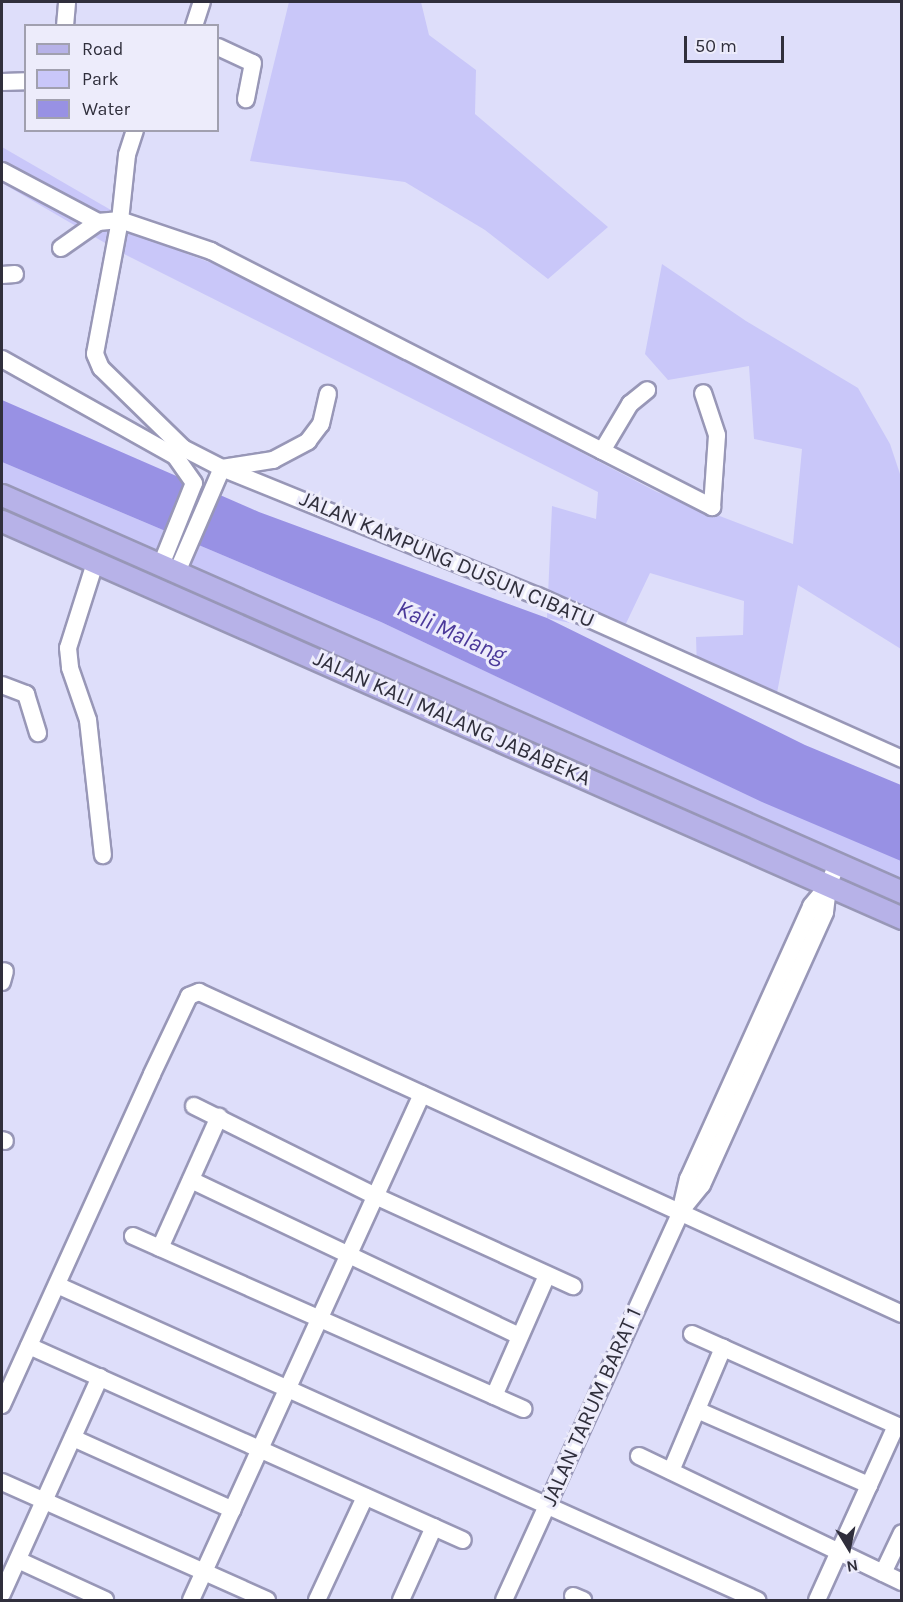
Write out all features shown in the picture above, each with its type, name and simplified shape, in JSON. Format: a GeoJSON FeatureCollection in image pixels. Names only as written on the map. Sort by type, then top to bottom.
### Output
{"type":"FeatureCollection","features":[{"type":"Feature","properties":{"kind":"main road","name":"JALAN KALI MALANG JABABEKA"},"geometry":{"type":"LineString","coordinates":[[2,495],[173,566],[902,892]]}},
{"type":"Feature","properties":{"kind":"main road","name":"JALAN KALI MALANG JABABEKA"},"geometry":{"type":"LineString","coordinates":[[4,525],[902,918]]}},
{"type":"Feature","properties":{"kind":"street"},"geometry":{"type":"LineString","coordinates":[[65,24],[67,2]]}},
{"type":"Feature","properties":{"kind":"street"},"geometry":{"type":"LineString","coordinates":[[195,24],[202,2]]}},
{"type":"Feature","properties":{"kind":"street"},"geometry":{"type":"LineString","coordinates":[[219,46],[253,63],[246,99]]}},
{"type":"Feature","properties":{"kind":"street"},"geometry":{"type":"LineString","coordinates":[[2,82],[24,81]]}},
{"type":"Feature","properties":{"kind":"street"},"geometry":{"type":"LineString","coordinates":[[134,132],[127,156],[120,220],[95,354],[97,361],[179,452],[194,483],[170,541],[173,566]]}},
{"type":"Feature","properties":{"kind":"street"},"geometry":{"type":"LineString","coordinates":[[2,171],[98,222]]}},
{"type":"Feature","properties":{"kind":"street"},"geometry":{"type":"LineString","coordinates":[[61,248],[98,222],[120,220],[211,251],[712,507],[717,435],[703,393]]}},
{"type":"Feature","properties":{"kind":"street","name":"JALAN KAMPUNG DUSUN CIBATU"},"geometry":{"type":"LineString","coordinates":[[2,359],[179,452],[547,600],[902,759]]}},
{"type":"Feature","properties":{"kind":"street"},"geometry":{"type":"LineString","coordinates":[[602,451],[630,404],[647,390]]}},
{"type":"Feature","properties":{"kind":"street"},"geometry":{"type":"LineString","coordinates":[[173,566],[222,468],[273,460],[308,441],[321,424],[328,394]]}},
{"type":"Feature","properties":{"kind":"street"},"geometry":{"type":"LineString","coordinates":[[95,563],[68,648],[70,668],[88,720],[103,855]]}},
{"type":"Feature","properties":{"kind":"street"},"geometry":{"type":"LineString","coordinates":[[2,685],[26,694],[38,733]]}},
{"type":"Feature","properties":{"kind":"street","name":"JALAN TARUM BARAT 1"},"geometry":{"type":"LineString","coordinates":[[504,1600],[680,1213],[702,1185],[825,912],[828,886],[837,864]]}},
{"type":"Feature","properties":{"kind":"street"},"geometry":{"type":"LineString","coordinates":[[2,1405],[152,1074],[193,993],[209,995],[902,1314]]}},
{"type":"Feature","properties":{"kind":"street"},"geometry":{"type":"LineString","coordinates":[[191,1600],[320,1319],[372,1195],[422,1094]]}},
{"type":"Feature","properties":{"kind":"street"},"geometry":{"type":"LineString","coordinates":[[194,1106],[372,1195],[573,1286]]}},
{"type":"Feature","properties":{"kind":"street"},"geometry":{"type":"LineString","coordinates":[[160,1248],[219,1118]]}},
{"type":"Feature","properties":{"kind":"street"},"geometry":{"type":"LineString","coordinates":[[191,1180],[519,1336]]}},
{"type":"Feature","properties":{"kind":"street"},"geometry":{"type":"LineString","coordinates":[[133,1236],[523,1409]]}},
{"type":"Feature","properties":{"kind":"street"},"geometry":{"type":"LineString","coordinates":[[494,1396],[547,1275]]}},
{"type":"Feature","properties":{"kind":"street"},"geometry":{"type":"LineString","coordinates":[[57,1285],[757,1600]]}},
{"type":"Feature","properties":{"kind":"street"},"geometry":{"type":"LineString","coordinates":[[692,1334],[899,1427],[869,1485],[817,1600]]}},
{"type":"Feature","properties":{"kind":"street"},"geometry":{"type":"LineString","coordinates":[[29,1346],[463,1540]]}},
{"type":"Feature","properties":{"kind":"street"},"geometry":{"type":"LineString","coordinates":[[671,1471],[723,1348]]}},
{"type":"Feature","properties":{"kind":"street"},"geometry":{"type":"LineString","coordinates":[[2,1594],[100,1377]]}},
{"type":"Feature","properties":{"kind":"street"},"geometry":{"type":"LineString","coordinates":[[697,1410],[869,1485]]}},
{"type":"Feature","properties":{"kind":"street"},"geometry":{"type":"LineString","coordinates":[[73,1438],[233,1510]]}},
{"type":"Feature","properties":{"kind":"street"},"geometry":{"type":"LineString","coordinates":[[639,1456],[902,1582]]}},
{"type":"Feature","properties":{"kind":"street"},"geometry":{"type":"LineString","coordinates":[[2,1482],[267,1600]]}},
{"type":"Feature","properties":{"kind":"street"},"geometry":{"type":"LineString","coordinates":[[317,1600],[365,1497]]}},
{"type":"Feature","properties":{"kind":"street"},"geometry":{"type":"LineString","coordinates":[[401,1600],[434,1527]]}},
{"type":"Feature","properties":{"kind":"street"},"geometry":{"type":"LineString","coordinates":[[883,1573],[902,1533]]}},
{"type":"Feature","properties":{"kind":"street"},"geometry":{"type":"LineString","coordinates":[[18,1560],[105,1600]]}},
{"type":"Feature","properties":{"kind":"green space"},"geometry":{"type":"Polygon","coordinates":[[[289,2],[421,2],[429,35],[476,70],[475,114],[608,227],[548,279],[485,230],[405,182],[250,161],[289,2]]]}},
{"type":"Feature","properties":{"kind":"green space"},"geometry":{"type":"Polygon","coordinates":[[[2,147],[187,254],[236,272],[657,492],[793,544],[802,449],[754,439],[749,366],[668,380],[645,354],[662,264],[746,321],[858,388],[890,444],[901,477],[901,649],[798,585],[775,703],[697,671],[696,637],[743,635],[744,601],[650,573],[621,634],[547,618],[552,506],[596,519],[598,492],[124,254],[2,183],[2,147]]]}},
{"type":"Feature","properties":{"kind":"green space"},"geometry":{"type":"Polygon","coordinates":[[[2,462],[381,622],[729,786],[901,860],[901,918],[2,521],[2,462]]]}},
{"type":"Feature","properties":{"kind":"water","name":"Kali Malang"},"geometry":{"type":"Polygon","coordinates":[[[2,400],[259,512],[547,618],[805,745],[901,785],[901,861],[762,802],[381,622],[2,462],[2,400]]]}}]}
